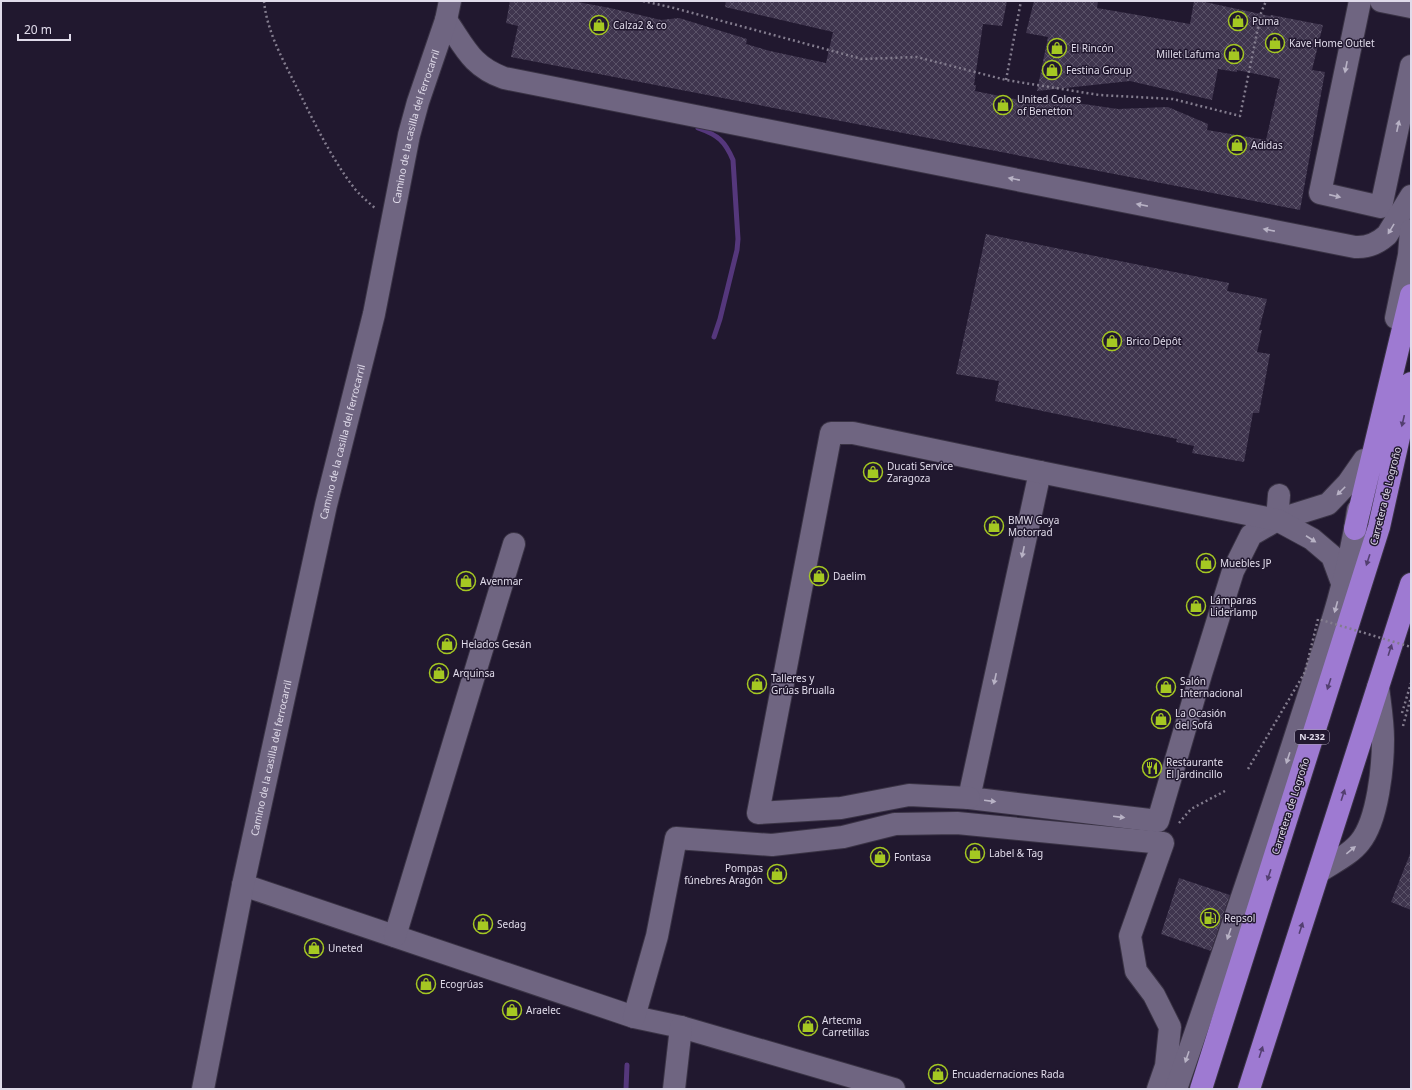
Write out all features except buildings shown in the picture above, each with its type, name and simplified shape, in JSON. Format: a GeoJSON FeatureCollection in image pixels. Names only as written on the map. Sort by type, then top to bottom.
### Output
{"type":"FeatureCollection","features":[{"type":"Feature","properties":{"kind":"highway"},"geometry":{"type":"LineString","coordinates":[[1355,529],[1411,295]]}},
{"type":"Feature","properties":{"kind":"highway","name":"Carretera de Logroño"},"geometry":{"type":"LineString","coordinates":[[1201,1089],[1379,527],[1411,383]]}},
{"type":"Feature","properties":{"kind":"highway"},"geometry":{"type":"LineString","coordinates":[[1249,1089],[1411,584]]}},
{"type":"Feature","properties":{"kind":"lane"},"geometry":{"type":"LineString","coordinates":[[1360,1],[1320,193],[1381,207],[1411,66]]}},
{"type":"Feature","properties":{"kind":"lane"},"geometry":{"type":"LineString","coordinates":[[1380,1],[1411,7]]}},
{"type":"Feature","properties":{"kind":"lane"},"geometry":{"type":"LineString","coordinates":[[448,10],[472,59],[482,68],[504,78],[1355,247],[1371,245],[1387,235],[1411,196]]}},
{"type":"Feature","properties":{"kind":"lane","name":"Camino de la casilla del ferrocarril"},"geometry":{"type":"LineString","coordinates":[[203,1089],[243,885],[326,504],[374,314],[409,135],[418,102],[448,10]]}},
{"type":"Feature","properties":{"kind":"lane"},"geometry":{"type":"LineString","coordinates":[[1176,1089],[1282,776],[1332,622],[1355,529],[1364,460],[1402,290],[1409,255],[1411,230]]}},
{"type":"Feature","properties":{"kind":"lane"},"geometry":{"type":"LineString","coordinates":[[1342,583],[1332,556],[1312,539],[1268,518],[853,433],[831,433],[758,813],[841,808],[910,795],[969,798],[1158,821],[1200,674],[1233,571],[1251,535],[1268,518],[1328,504],[1348,483],[1364,460]]}},
{"type":"Feature","properties":{"kind":"lane"},"geometry":{"type":"LineString","coordinates":[[969,798],[1040,472]]}},
{"type":"Feature","properties":{"kind":"lane"},"geometry":{"type":"LineString","coordinates":[[1268,518],[1272,493]]}},
{"type":"Feature","properties":{"kind":"lane"},"geometry":{"type":"LineString","coordinates":[[395,936],[514,544]]}},
{"type":"Feature","properties":{"kind":"lane"},"geometry":{"type":"LineString","coordinates":[[1318,872],[1354,848],[1361,841],[1368,829],[1380,786],[1383,738],[1378,687]]}},
{"type":"Feature","properties":{"kind":"lane"},"geometry":{"type":"LineString","coordinates":[[634,1017],[657,936],[676,838],[772,845],[843,837],[895,824],[957,822],[1163,843],[1130,936],[1136,971],[1154,995],[1170,1027],[1166,1066],[1158,1089]]}},
{"type":"Feature","properties":{"kind":"lane"},"geometry":{"type":"LineString","coordinates":[[243,885],[634,1017],[682,1027],[894,1089]]}},
{"type":"Feature","properties":{"kind":"lane"},"geometry":{"type":"LineString","coordinates":[[674,1089],[682,1027]]}},
{"type":"Feature","properties":{"kind":"path"},"geometry":{"type":"LineString","coordinates":[[264,1],[271,30],[283,61],[341,170],[356,190]]}},
{"type":"Feature","properties":{"kind":"path"},"geometry":{"type":"LineString","coordinates":[[643,1],[862,59],[917,57],[1006,80],[1099,94],[1173,99],[1240,116],[1260,12],[1266,1]]}},
{"type":"Feature","properties":{"kind":"path"},"geometry":{"type":"LineString","coordinates":[[1006,80],[1021,1]]}},
{"type":"Feature","properties":{"kind":"path"},"geometry":{"type":"LineString","coordinates":[[1248,769],[1305,672],[1318,619],[1411,647]]}},
{"type":"Feature","properties":{"kind":"path"},"geometry":{"type":"LineString","coordinates":[[1400,720],[1411,683]]}},
{"type":"Feature","properties":{"kind":"path"},"geometry":{"type":"LineString","coordinates":[[1402,729],[1411,697]]}},
{"type":"Feature","properties":{"kind":"path"},"geometry":{"type":"LineString","coordinates":[[1163,843],[1191,809],[1225,791]]}},
{"type":"Feature","properties":{"kind":"waterway"},"geometry":{"type":"LineString","coordinates":[[698,128],[711,133],[724,143],[733,160],[738,239],[737,250],[720,319],[714,337]]}},
{"type":"Feature","properties":{"kind":"waterway"},"geometry":{"type":"LineString","coordinates":[[626,1089],[627,1065]]}},
{"type":"Feature","properties":{"kind":"place","name":"Puma"},"geometry":{"type":"Point","coordinates":[1238,21]}},
{"type":"Feature","properties":{"kind":"place","name":"Calza2 & co"},"geometry":{"type":"Point","coordinates":[599,25]}},
{"type":"Feature","properties":{"kind":"place","name":"Kave Home Outlet"},"geometry":{"type":"Point","coordinates":[1275,43]}},
{"type":"Feature","properties":{"kind":"place","name":"El Rincón"},"geometry":{"type":"Point","coordinates":[1057,48]}},
{"type":"Feature","properties":{"kind":"place","name":"Millet Lafuma"},"geometry":{"type":"Point","coordinates":[1234,54]}},
{"type":"Feature","properties":{"kind":"place","name":"Festina Group"},"geometry":{"type":"Point","coordinates":[1052,70]}},
{"type":"Feature","properties":{"kind":"place","name":"United Colors of Benetton"},"geometry":{"type":"Point","coordinates":[1003,105]}},
{"type":"Feature","properties":{"kind":"place","name":"Adidas"},"geometry":{"type":"Point","coordinates":[1237,145]}},
{"type":"Feature","properties":{"kind":"place","name":"Brico Dépôt"},"geometry":{"type":"Point","coordinates":[1112,341]}},
{"type":"Feature","properties":{"kind":"place","name":"Ducati Service Zaragoza"},"geometry":{"type":"Point","coordinates":[873,472]}},
{"type":"Feature","properties":{"kind":"place","name":"BMW Goya Motorrad"},"geometry":{"type":"Point","coordinates":[994,526]}},
{"type":"Feature","properties":{"kind":"place","name":"Muebles JP"},"geometry":{"type":"Point","coordinates":[1206,563]}},
{"type":"Feature","properties":{"kind":"place","name":"Daelim"},"geometry":{"type":"Point","coordinates":[819,576]}},
{"type":"Feature","properties":{"kind":"place","name":"Avenmar"},"geometry":{"type":"Point","coordinates":[466,581]}},
{"type":"Feature","properties":{"kind":"place","name":"Lámparas Liderlamp"},"geometry":{"type":"Point","coordinates":[1196,606]}},
{"type":"Feature","properties":{"kind":"place","name":"Helados Gesán"},"geometry":{"type":"Point","coordinates":[447,644]}},
{"type":"Feature","properties":{"kind":"place","name":"Arquinsa"},"geometry":{"type":"Point","coordinates":[439,673]}},
{"type":"Feature","properties":{"kind":"place","name":"Talleres y Grúas Brualla"},"geometry":{"type":"Point","coordinates":[757,684]}},
{"type":"Feature","properties":{"kind":"place","name":"Salón Internacional"},"geometry":{"type":"Point","coordinates":[1166,687]}},
{"type":"Feature","properties":{"kind":"place","name":"La Ocasión del Sofá"},"geometry":{"type":"Point","coordinates":[1161,719]}},
{"type":"Feature","properties":{"kind":"place","name":"Restaurante El Jardincillo"},"geometry":{"type":"Point","coordinates":[1152,768]}},
{"type":"Feature","properties":{"kind":"place","name":"Label & Tag"},"geometry":{"type":"Point","coordinates":[975,853]}},
{"type":"Feature","properties":{"kind":"place","name":"Fontasa"},"geometry":{"type":"Point","coordinates":[880,857]}},
{"type":"Feature","properties":{"kind":"place","name":"Pompas fúnebres Aragón"},"geometry":{"type":"Point","coordinates":[777,874]}},
{"type":"Feature","properties":{"kind":"place","name":"Repsol"},"geometry":{"type":"Point","coordinates":[1210,918]}},
{"type":"Feature","properties":{"kind":"place","name":"Sedag"},"geometry":{"type":"Point","coordinates":[483,924]}},
{"type":"Feature","properties":{"kind":"place","name":"Uneted"},"geometry":{"type":"Point","coordinates":[314,948]}},
{"type":"Feature","properties":{"kind":"place","name":"Ecogrúas"},"geometry":{"type":"Point","coordinates":[426,984]}},
{"type":"Feature","properties":{"kind":"place","name":"Araelec"},"geometry":{"type":"Point","coordinates":[512,1010]}},
{"type":"Feature","properties":{"kind":"place","name":"Artecma Carretillas"},"geometry":{"type":"Point","coordinates":[808,1026]}},
{"type":"Feature","properties":{"kind":"place","name":"Encuadernaciones Rada"},"geometry":{"type":"Point","coordinates":[938,1074]}}]}
